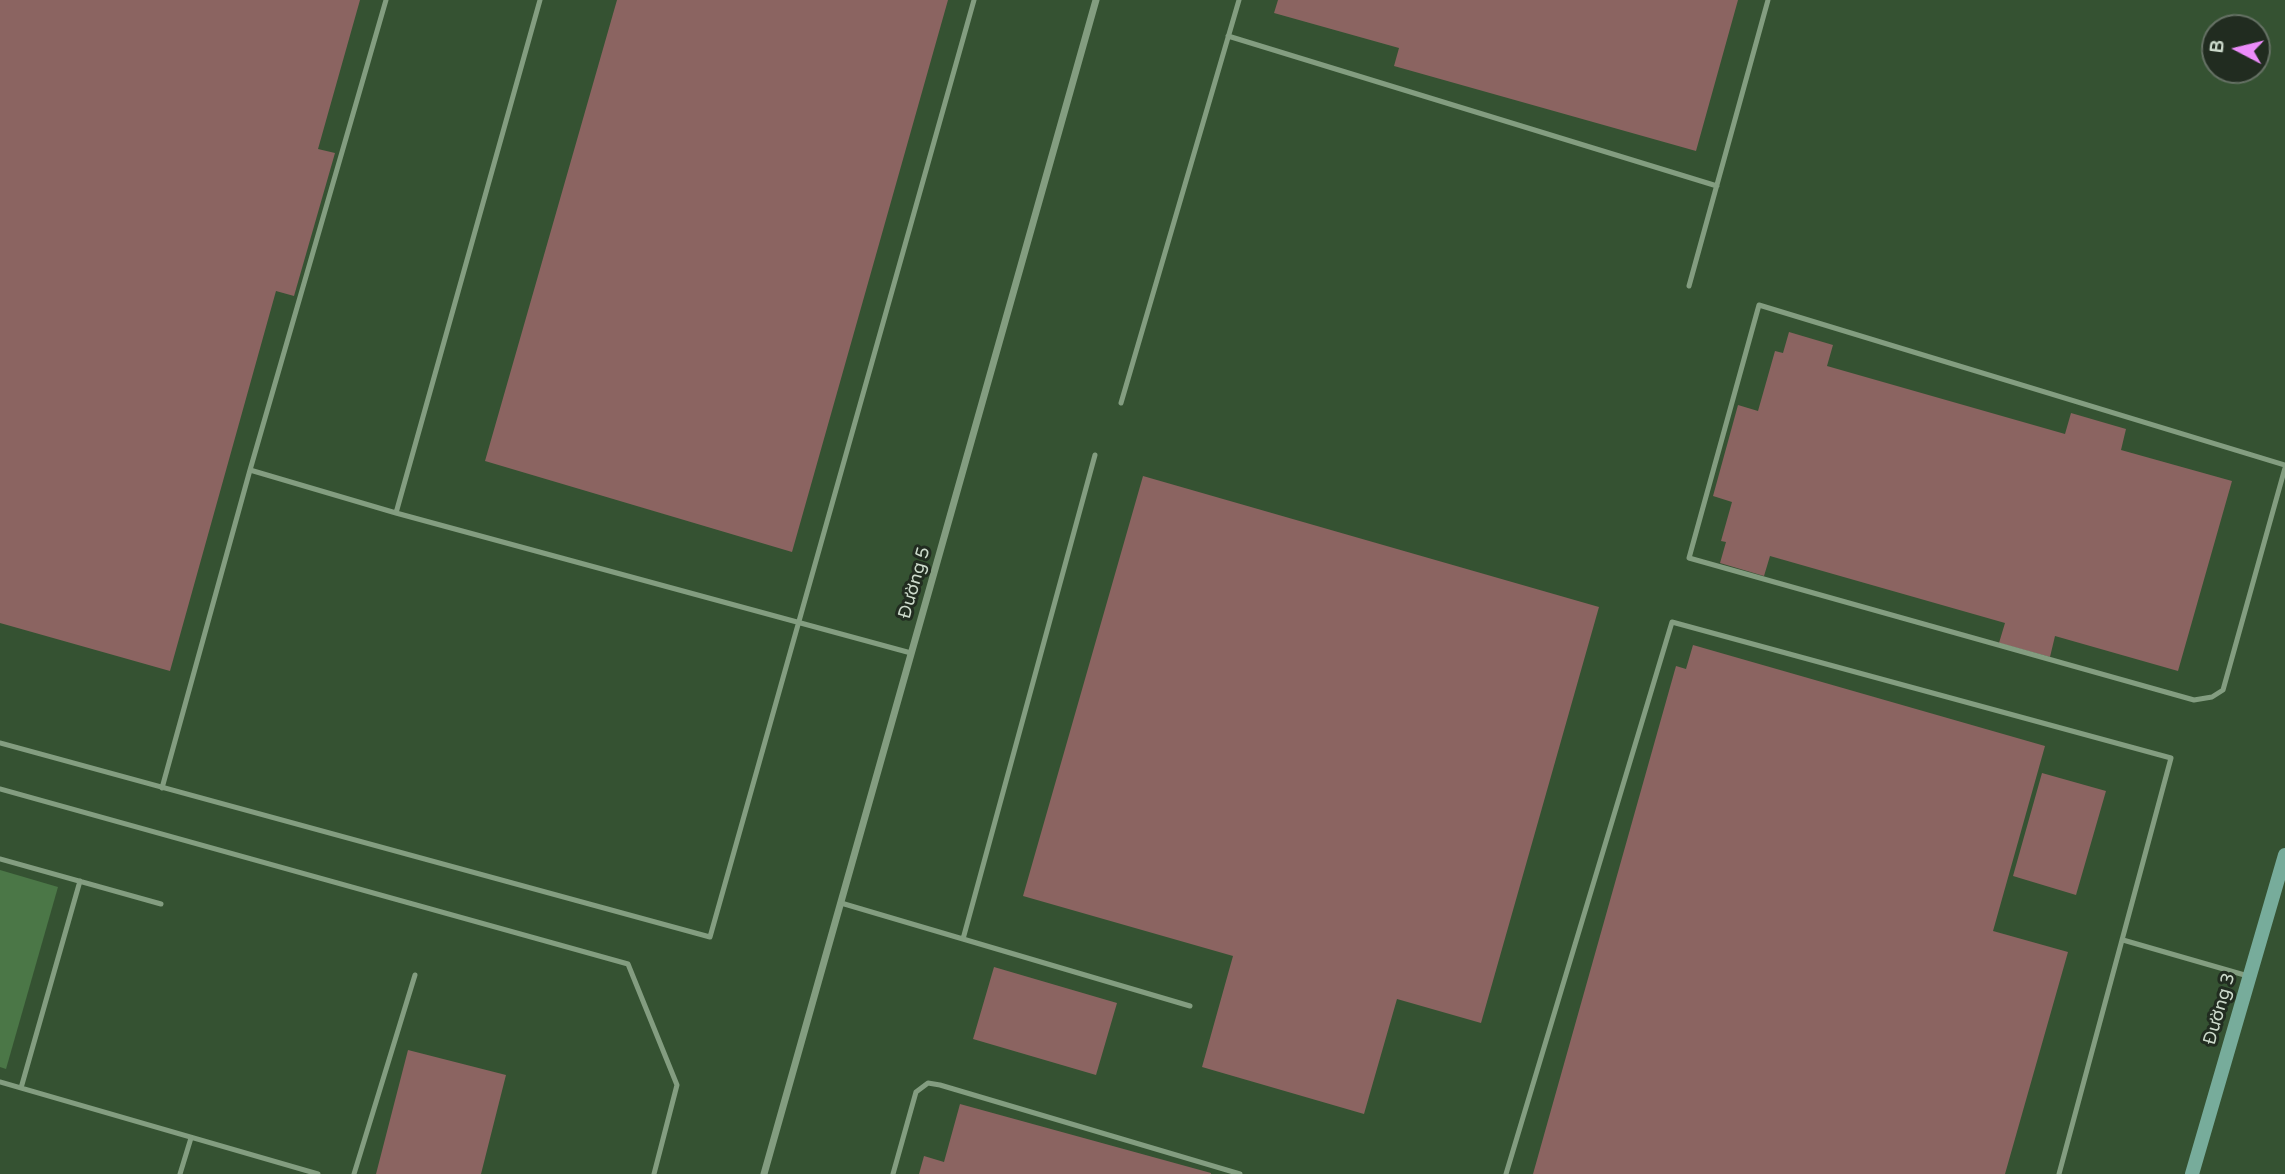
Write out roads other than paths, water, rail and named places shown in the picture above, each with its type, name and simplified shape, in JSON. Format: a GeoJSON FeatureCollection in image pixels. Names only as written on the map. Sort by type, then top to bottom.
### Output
{"type":"FeatureCollection","features":[{"type":"Feature","properties":{"kind":"street","name":"Đường 5"},"geometry":{"type":"LineString","coordinates":[[764,1174],[1096,0]]}},
{"type":"Feature","properties":{"kind":"street","name":"Đường 3"},"geometry":{"type":"LineString","coordinates":[[2192,1174],[2285,855]]}},
{"type":"Feature","properties":{"kind":"lane"},"geometry":{"type":"LineString","coordinates":[[162,788],[250,470],[386,0]]}},
{"type":"Feature","properties":{"kind":"lane"},"geometry":{"type":"LineString","coordinates":[[396,513],[540,0]]}},
{"type":"Feature","properties":{"kind":"lane"},"geometry":{"type":"LineString","coordinates":[[0,743],[710,937],[974,0]]}},
{"type":"Feature","properties":{"kind":"lane"},"geometry":{"type":"LineString","coordinates":[[1121,403],[1239,0]]}},
{"type":"Feature","properties":{"kind":"lane"},"geometry":{"type":"LineString","coordinates":[[1689,286],[1768,0]]}},
{"type":"Feature","properties":{"kind":"lane"},"geometry":{"type":"LineString","coordinates":[[1228,36],[1717,186]]}},
{"type":"Feature","properties":{"kind":"lane"},"geometry":{"type":"LineString","coordinates":[[1759,305],[2285,467],[2223,690],[2212,698],[2194,700],[1689,558],[1759,305]]}},
{"type":"Feature","properties":{"kind":"lane"},"geometry":{"type":"LineString","coordinates":[[963,939],[1095,455]]}},
{"type":"Feature","properties":{"kind":"lane"},"geometry":{"type":"LineString","coordinates":[[250,470],[396,513],[911,653]]}},
{"type":"Feature","properties":{"kind":"lane"},"geometry":{"type":"LineString","coordinates":[[1506,1174],[1672,622],[2171,758],[2059,1174]]}},
{"type":"Feature","properties":{"kind":"lane"},"geometry":{"type":"LineString","coordinates":[[0,789],[628,964],[677,1085],[654,1174]]}},
{"type":"Feature","properties":{"kind":"lane"},"geometry":{"type":"LineString","coordinates":[[0,859],[161,904]]}},
{"type":"Feature","properties":{"kind":"lane"},"geometry":{"type":"LineString","coordinates":[[21,1088],[80,881]]}},
{"type":"Feature","properties":{"kind":"lane"},"geometry":{"type":"LineString","coordinates":[[841,903],[1190,1006]]}},
{"type":"Feature","properties":{"kind":"lane"},"geometry":{"type":"LineString","coordinates":[[2123,940],[2250,976]]}},
{"type":"Feature","properties":{"kind":"lane"},"geometry":{"type":"LineString","coordinates":[[354,1174],[415,975]]}},
{"type":"Feature","properties":{"kind":"lane"},"geometry":{"type":"LineString","coordinates":[[0,1082],[318,1174]]}},
{"type":"Feature","properties":{"kind":"lane"},"geometry":{"type":"LineString","coordinates":[[893,1174],[916,1091],[928,1083],[1240,1174]]}},
{"type":"Feature","properties":{"kind":"lane"},"geometry":{"type":"LineString","coordinates":[[180,1174],[191,1138]]}}]}
